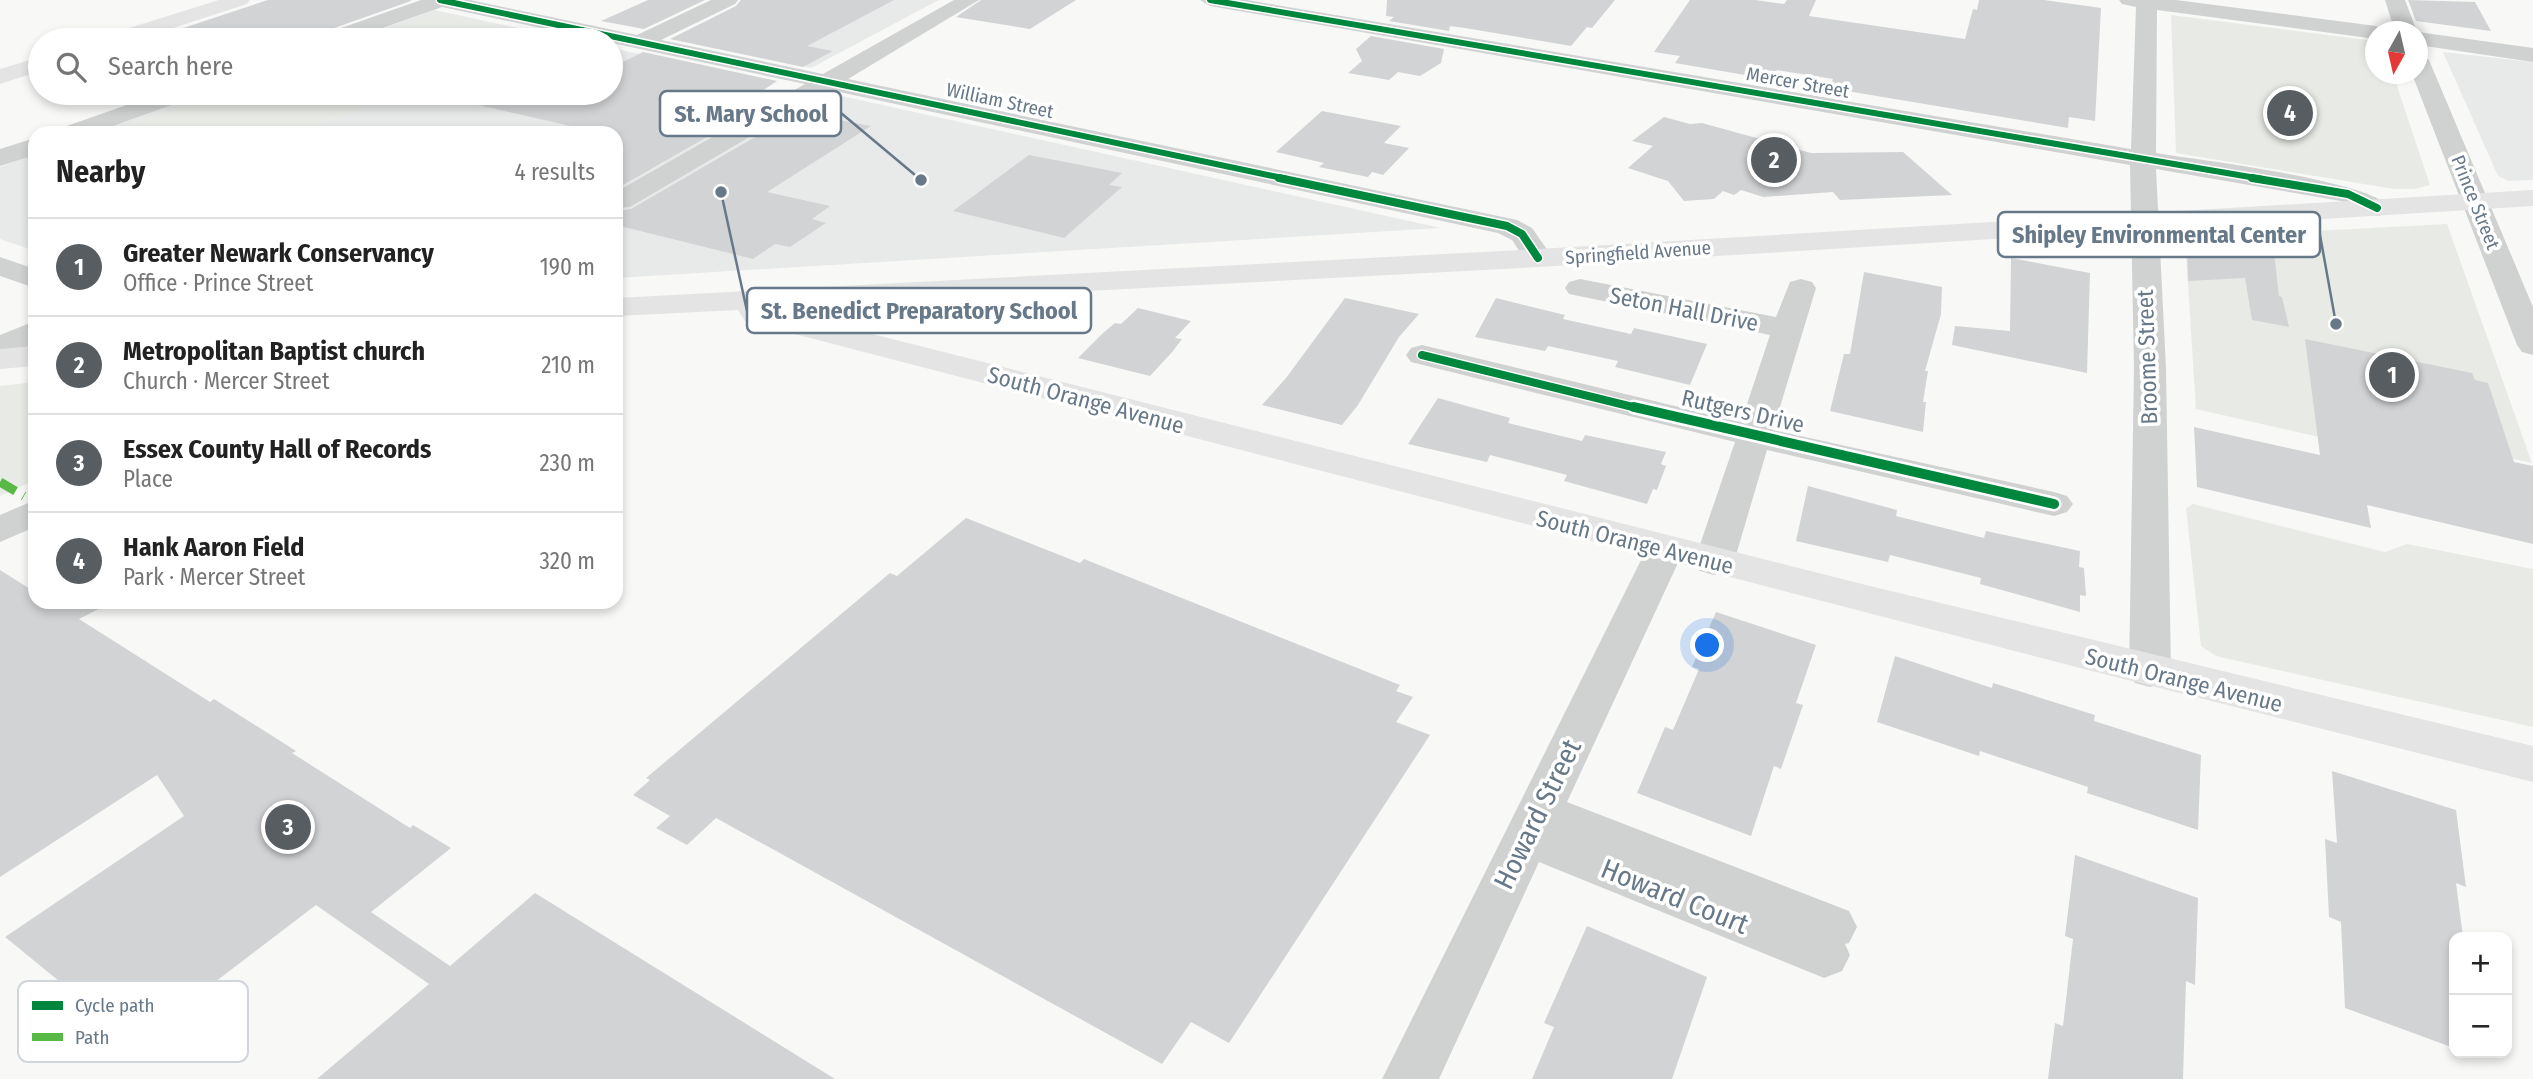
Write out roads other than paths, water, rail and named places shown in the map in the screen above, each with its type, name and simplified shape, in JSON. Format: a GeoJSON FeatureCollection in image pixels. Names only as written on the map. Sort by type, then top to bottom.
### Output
{"type":"FeatureCollection","features":[{"type":"Feature","properties":{"kind":"main road"},"geometry":{"type":"LineString","coordinates":[[152,28],[240,0]]}},
{"type":"Feature","properties":{"kind":"main road"},"geometry":{"type":"LineString","coordinates":[[0,77],[28,68]]}},
{"type":"Feature","properties":{"kind":"main road","name":"Springfield Avenue"},"geometry":{"type":"LineString","coordinates":[[623,307],[1538,258],[2533,198]]}},
{"type":"Feature","properties":{"kind":"main road","name":"South Orange Avenue"},"geometry":{"type":"LineString","coordinates":[[746,299],[756,314],[1665,550],[2150,672],[2533,764]]}},
{"type":"Feature","properties":{"kind":"main road"},"geometry":{"type":"LineString","coordinates":[[0,359],[28,357]]}},
{"type":"Feature","properties":{"kind":"street"},"geometry":{"type":"LineString","coordinates":[[363,28],[441,0]]}},
{"type":"Feature","properties":{"kind":"street","name":"William Street"},"geometry":{"type":"LineString","coordinates":[[441,0],[578,28]]}},
{"type":"Feature","properties":{"kind":"street"},"geometry":{"type":"LineString","coordinates":[[642,41],[729,0]]}},
{"type":"Feature","properties":{"kind":"street"},"geometry":{"type":"LineString","coordinates":[[623,199],[969,0]]}},
{"type":"Feature","properties":{"kind":"street","name":"Mercer Street"},"geometry":{"type":"LineString","coordinates":[[1210,0],[1360,15],[2355,196],[2377,208]]}},
{"type":"Feature","properties":{"kind":"street"},"geometry":{"type":"LineString","coordinates":[[2395,0],[2402,21]]}},
{"type":"Feature","properties":{"kind":"street"},"geometry":{"type":"LineString","coordinates":[[2141,1],[2365,32]]}},
{"type":"Feature","properties":{"kind":"street","name":"Broome Street"},"geometry":{"type":"LineString","coordinates":[[2141,1],[2142,222],[2150,368],[2150,672]]}},
{"type":"Feature","properties":{"kind":"street","name":"William Street"},"geometry":{"type":"LineString","coordinates":[[623,37],[1507,226],[1522,234],[1538,258]]}},
{"type":"Feature","properties":{"kind":"street"},"geometry":{"type":"LineString","coordinates":[[2428,41],[2533,55]]}},
{"type":"Feature","properties":{"kind":"street","name":"Prince Street"},"geometry":{"type":"LineString","coordinates":[[2427,84],[2476,202],[2521,291],[2533,345]]}},
{"type":"Feature","properties":{"kind":"street"},"geometry":{"type":"LineString","coordinates":[[91,126],[149,105]]}},
{"type":"Feature","properties":{"kind":"street"},"geometry":{"type":"LineString","coordinates":[[0,158],[28,148]]}},
{"type":"Feature","properties":{"kind":"street"},"geometry":{"type":"LineString","coordinates":[[0,266],[28,276]]}},
{"type":"Feature","properties":{"kind":"street","name":"Seton Hall Drive"},"geometry":{"type":"LineString","coordinates":[[1580,288],[1787,329]]}},
{"type":"Feature","properties":{"kind":"street","name":"Seton Hall Drive"},"geometry":{"type":"LineString","coordinates":[[1714,562],[1801,288]]}},
{"type":"Feature","properties":{"kind":"street"},"geometry":{"type":"LineString","coordinates":[[0,348],[28,334]]}},
{"type":"Feature","properties":{"kind":"street","name":"Rutgers Drive"},"geometry":{"type":"LineString","coordinates":[[1422,355],[1754,436],[2054,504]]}},
{"type":"Feature","properties":{"kind":"street"},"geometry":{"type":"LineString","coordinates":[[0,530],[28,516]]}},
{"type":"Feature","properties":{"kind":"street","name":"Howard Street"},"geometry":{"type":"LineString","coordinates":[[1410,1079],[1665,550]]}},
{"type":"Feature","properties":{"kind":"street","name":"Howard Court"},"geometry":{"type":"LineString","coordinates":[[1533,824],[1828,941]]}},
{"type":"Feature","properties":{"kind":"place","name":"Hank Aaron Field"},"geometry":{"type":"Point","coordinates":[2290,113]}},
{"type":"Feature","properties":{"kind":"place","name":"Metropolitan Baptist church"},"geometry":{"type":"Point","coordinates":[1774,160]}},
{"type":"Feature","properties":{"kind":"place","name":"St. Mary School"},"geometry":{"type":"Point","coordinates":[921,180]}},
{"type":"Feature","properties":{"kind":"place","name":"St. Benedict Preparatory School"},"geometry":{"type":"Point","coordinates":[721,192]}},
{"type":"Feature","properties":{"kind":"place","name":"Shipley Environmental Center"},"geometry":{"type":"Point","coordinates":[2336,324]}},
{"type":"Feature","properties":{"kind":"place","name":"Greater Newark Conservancy"},"geometry":{"type":"Point","coordinates":[2392,375]}},
{"type":"Feature","properties":{"kind":"place","name":"Essex County Hall of Records"},"geometry":{"type":"Point","coordinates":[288,827]}}]}
